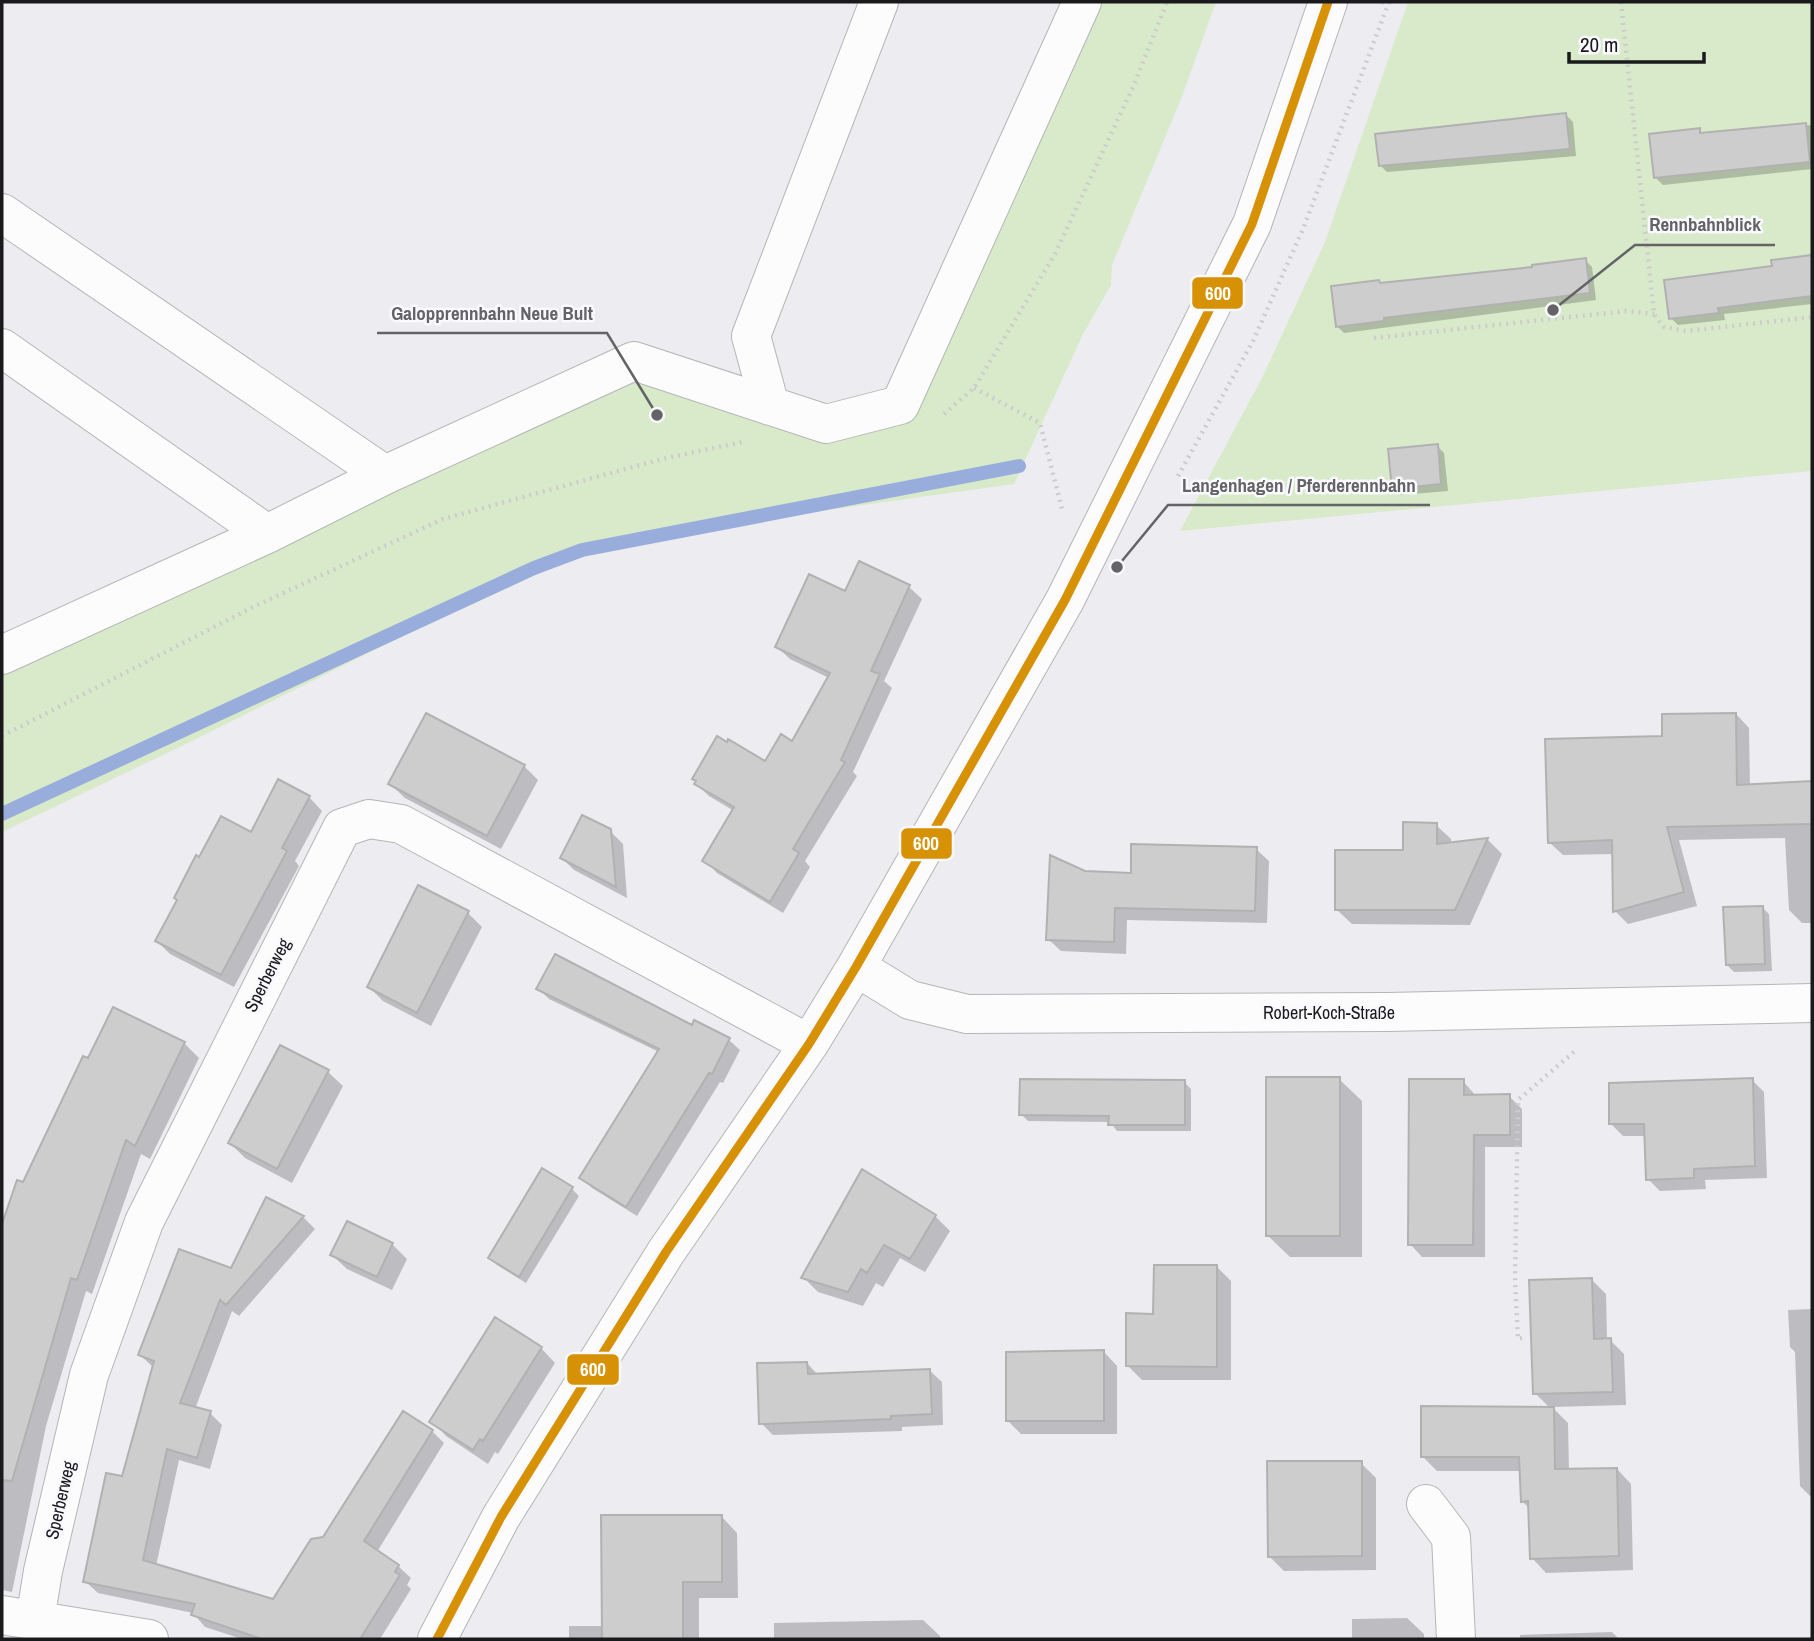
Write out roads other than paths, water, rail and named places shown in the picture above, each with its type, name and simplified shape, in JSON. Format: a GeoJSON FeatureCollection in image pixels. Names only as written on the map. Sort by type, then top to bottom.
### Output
{"type":"FeatureCollection","features":[{"type":"Feature","properties":{"kind":"street"},"geometry":{"type":"LineString","coordinates":[[770,406],[751,336],[879,2]]}},
{"type":"Feature","properties":{"kind":"street"},"geometry":{"type":"LineString","coordinates":[[2,655],[634,361],[826,424],[900,405],[1082,2]]}},
{"type":"Feature","properties":{"kind":"street"},"geometry":{"type":"LineString","coordinates":[[437,1639],[501,1517],[666,1252],[809,1044],[856,967],[1065,600],[1252,224],[1328,2]]}},
{"type":"Feature","properties":{"kind":"street"},"geometry":{"type":"LineString","coordinates":[[2,213],[385,475]]}},
{"type":"Feature","properties":{"kind":"street"},"geometry":{"type":"LineString","coordinates":[[2,348],[267,534]]}},
{"type":"Feature","properties":{"kind":"street","name":"Sperberweg"},"geometry":{"type":"LineString","coordinates":[[19,1618],[43,1571],[89,1375],[144,1222],[342,828],[369,819],[401,824],[809,1044]]}},
{"type":"Feature","properties":{"kind":"street","name":"Robert-Koch-Straße"},"geometry":{"type":"LineString","coordinates":[[856,967],[910,1000],[967,1014],[1387,1012],[1812,1003]]}},
{"type":"Feature","properties":{"kind":"street"},"geometry":{"type":"LineString","coordinates":[[1426,1504],[1451,1537],[1456,1639]]}},
{"type":"Feature","properties":{"kind":"street"},"geometry":{"type":"LineString","coordinates":[[19,1618],[149,1639]]}},
{"type":"Feature","properties":{"kind":"waterway"},"geometry":{"type":"LineString","coordinates":[[2,814],[534,568],[582,550],[1019,466]]}},
{"type":"Feature","properties":{"kind":"place","name":"Rennbahnblick"},"geometry":{"type":"Point","coordinates":[1553,310]}},
{"type":"Feature","properties":{"kind":"place","name":"Galopprennbahn Neue Bult"},"geometry":{"type":"Point","coordinates":[657,415]}},
{"type":"Feature","properties":{"kind":"place","name":"Langenhagen / Pferderennbahn"},"geometry":{"type":"Point","coordinates":[1117,567]}}]}
